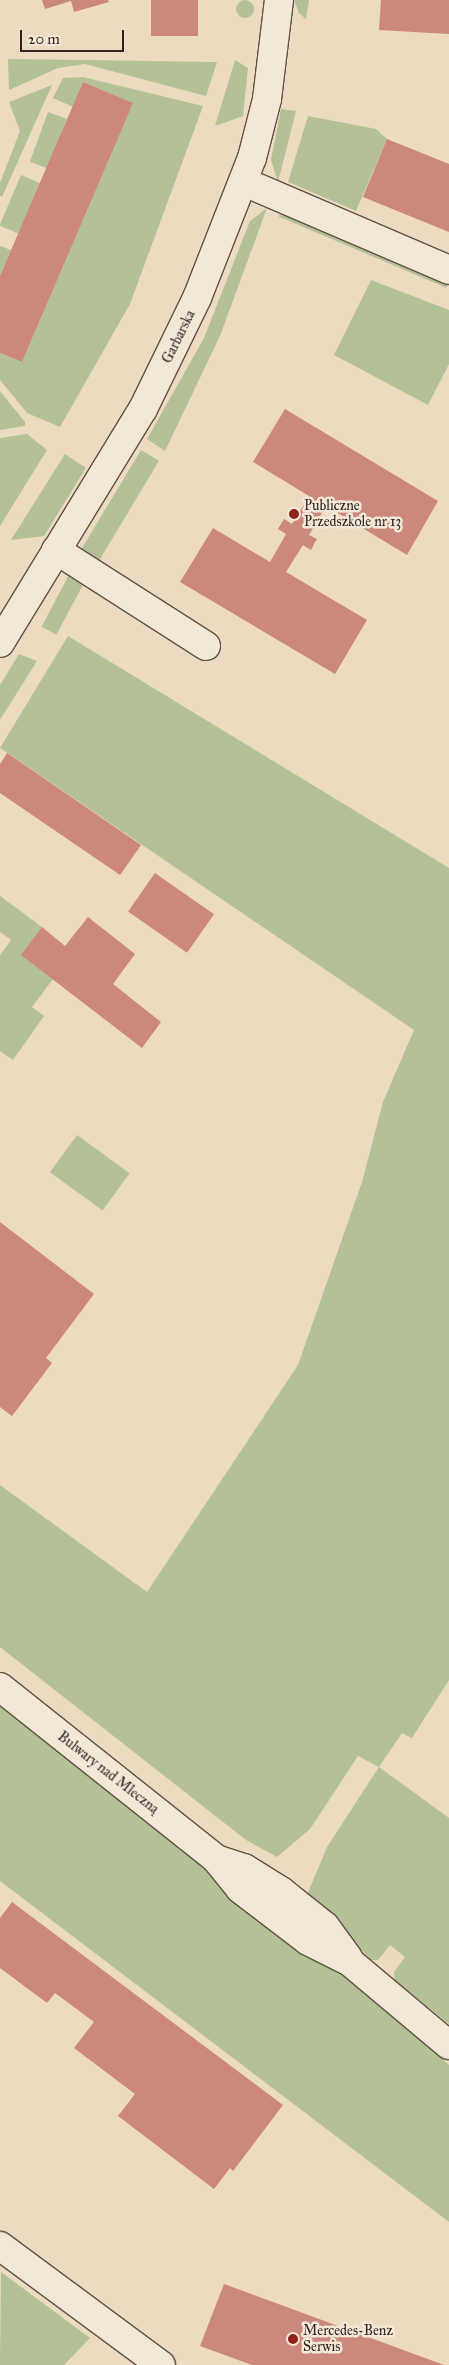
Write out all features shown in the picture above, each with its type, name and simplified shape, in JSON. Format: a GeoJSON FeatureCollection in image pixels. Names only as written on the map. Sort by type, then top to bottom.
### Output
{"type":"FeatureCollection","features":[{"type":"Feature","properties":{"kind":"street","name":"Garbarska"},"geometry":{"type":"LineString","coordinates":[[0,643],[168,361],[244,182],[268,99],[279,0]]}},
{"type":"Feature","properties":{"kind":"street"},"geometry":{"type":"LineString","coordinates":[[244,182],[449,270]]}},
{"type":"Feature","properties":{"kind":"street"},"geometry":{"type":"LineString","coordinates":[[56,550],[206,646]]}},
{"type":"Feature","properties":{"kind":"street","name":"Bulwary nad Mleczną"},"geometry":{"type":"LineString","coordinates":[[0,1687],[216,1859],[240,1889],[278,1919],[350,1962],[449,2045]]}},
{"type":"Feature","properties":{"kind":"street"},"geometry":{"type":"LineString","coordinates":[[0,2246],[161,2365]]}},
{"type":"Feature","properties":{"kind":"green space"},"geometry":{"type":"Polygon","coordinates":[[[245,0],[251,3],[254,9],[251,15],[245,18],[239,15],[236,9],[239,3],[245,0]]]}},
{"type":"Feature","properties":{"kind":"green space"},"geometry":{"type":"Polygon","coordinates":[[[294,0],[309,0],[306,19],[299,13],[294,0]]]}},
{"type":"Feature","properties":{"kind":"green space"},"geometry":{"type":"Polygon","coordinates":[[[8,59],[217,62],[206,96],[85,64],[58,68],[9,90],[8,59]]]}},
{"type":"Feature","properties":{"kind":"green space"},"geometry":{"type":"Polygon","coordinates":[[[235,60],[248,68],[243,116],[215,126],[235,60]]]}},
{"type":"Feature","properties":{"kind":"green space"},"geometry":{"type":"Polygon","coordinates":[[[83,77],[203,106],[130,304],[60,427],[27,413],[0,380],[0,353],[22,362],[132,103],[83,82],[73,107],[53,98],[63,78],[83,77]]]}},
{"type":"Feature","properties":{"kind":"green space"},"geometry":{"type":"Polygon","coordinates":[[[52,85],[2,197],[0,196],[0,183],[20,131],[9,102],[52,85]]]}},
{"type":"Feature","properties":{"kind":"green space"},"geometry":{"type":"Polygon","coordinates":[[[281,109],[296,111],[278,182],[271,160],[281,109]]]}},
{"type":"Feature","properties":{"kind":"green space"},"geometry":{"type":"Polygon","coordinates":[[[48,112],[67,119],[49,169],[30,162],[48,112]]]}},
{"type":"Feature","properties":{"kind":"green space"},"geometry":{"type":"Polygon","coordinates":[[[308,116],[376,129],[387,139],[356,211],[288,182],[308,116]]]}},
{"type":"Feature","properties":{"kind":"green space"},"geometry":{"type":"Polygon","coordinates":[[[21,175],[40,183],[19,234],[0,224],[21,175]]]}},
{"type":"Feature","properties":{"kind":"green space"},"geometry":{"type":"Polygon","coordinates":[[[267,208],[220,336],[165,451],[147,439],[204,338],[250,221],[267,208]]]}},
{"type":"Feature","properties":{"kind":"green space"},"geometry":{"type":"Polygon","coordinates":[[[281,211],[449,282],[446,288],[279,217],[281,211]]]}},
{"type":"Feature","properties":{"kind":"green space"},"geometry":{"type":"Polygon","coordinates":[[[0,246],[11,250],[0,276],[0,246]]]}},
{"type":"Feature","properties":{"kind":"green space"},"geometry":{"type":"Polygon","coordinates":[[[371,280],[449,310],[449,364],[428,405],[334,355],[371,280]]]}},
{"type":"Feature","properties":{"kind":"green space"},"geometry":{"type":"Polygon","coordinates":[[[0,391],[25,422],[25,426],[0,430],[0,391]]]}},
{"type":"Feature","properties":{"kind":"green space"},"geometry":{"type":"Polygon","coordinates":[[[27,434],[47,450],[0,526],[0,438],[27,434]]]}},
{"type":"Feature","properties":{"kind":"green space"},"geometry":{"type":"Polygon","coordinates":[[[141,450],[159,461],[96,565],[78,555],[141,450]]]}},
{"type":"Feature","properties":{"kind":"green space"},"geometry":{"type":"Polygon","coordinates":[[[65,454],[86,468],[44,536],[11,540],[65,454]]]}},
{"type":"Feature","properties":{"kind":"green space"},"geometry":{"type":"Polygon","coordinates":[[[71,571],[86,579],[56,635],[41,627],[71,571]]]}},
{"type":"Feature","properties":{"kind":"green space"},"geometry":{"type":"Polygon","coordinates":[[[68,636],[449,868],[449,1680],[412,1738],[402,1733],[379,1767],[358,1756],[310,1829],[277,1857],[246,1840],[0,1647],[0,1485],[147,1592],[298,1365],[362,1182],[383,1102],[414,1030],[0,748],[68,636]]]}},
{"type":"Feature","properties":{"kind":"green space"},"geometry":{"type":"Polygon","coordinates":[[[19,654],[37,661],[0,720],[0,685],[19,654]]]}},
{"type":"Feature","properties":{"kind":"green space"},"geometry":{"type":"Polygon","coordinates":[[[0,896],[42,927],[53,979],[32,1007],[44,1016],[13,1060],[0,1051],[0,955],[11,940],[0,932],[0,896]]]}},
{"type":"Feature","properties":{"kind":"green space"},"geometry":{"type":"Polygon","coordinates":[[[77,1135],[130,1173],[103,1210],[50,1172],[77,1135]]]}},
{"type":"Feature","properties":{"kind":"green space"},"geometry":{"type":"Polygon","coordinates":[[[0,1707],[350,1978],[449,2065],[449,2222],[0,1881],[0,1707]]]}},
{"type":"Feature","properties":{"kind":"green space"},"geometry":{"type":"Polygon","coordinates":[[[379,1767],[449,1818],[449,2024],[395,1980],[394,1972],[405,1957],[390,1945],[378,1960],[371,1960],[307,1895],[327,1847],[379,1767]]]}},
{"type":"Feature","properties":{"kind":"green space"},"geometry":{"type":"Polygon","coordinates":[[[1,2272],[90,2338],[64,2365],[0,2365],[1,2272]]]}},
{"type":"Feature","properties":{"kind":"building"},"geometry":{"type":"Polygon","coordinates":[[[42,0],[108,0],[109,2],[74,12],[71,1],[45,9],[42,0]]]}},
{"type":"Feature","properties":{"kind":"building"},"geometry":{"type":"Polygon","coordinates":[[[151,0],[198,0],[198,36],[151,36],[151,0]]]}},
{"type":"Feature","properties":{"kind":"building"},"geometry":{"type":"Polygon","coordinates":[[[381,0],[449,0],[449,34],[379,30],[381,0]]]}},
{"type":"Feature","properties":{"kind":"building"},"geometry":{"type":"Polygon","coordinates":[[[83,82],[133,103],[22,362],[0,353],[0,276],[83,82]]]}},
{"type":"Feature","properties":{"kind":"building"},"geometry":{"type":"Polygon","coordinates":[[[387,139],[449,164],[449,232],[363,197],[387,139]]]}},
{"type":"Feature","properties":{"kind":"building"},"geometry":{"type":"Polygon","coordinates":[[[285,409],[438,501],[407,555],[326,506],[309,535],[317,539],[311,550],[303,545],[286,572],[367,620],[335,674],[180,582],[213,528],[270,562],[286,534],[278,529],[284,519],[292,524],[309,496],[253,462],[285,409]]]}},
{"type":"Feature","properties":{"kind":"building"},"geometry":{"type":"Polygon","coordinates":[[[7,753],[141,845],[120,875],[0,793],[0,764],[7,753]]]}},
{"type":"Feature","properties":{"kind":"building"},"geometry":{"type":"Polygon","coordinates":[[[155,873],[214,914],[187,953],[128,912],[155,873]]]}},
{"type":"Feature","properties":{"kind":"building"},"geometry":{"type":"Polygon","coordinates":[[[88,917],[135,954],[113,984],[161,1022],[142,1048],[21,955],[42,927],[65,946],[88,917]]]}},
{"type":"Feature","properties":{"kind":"building"},"geometry":{"type":"Polygon","coordinates":[[[0,1222],[94,1294],[46,1358],[52,1363],[12,1416],[0,1407],[0,1222]]]}},
{"type":"Feature","properties":{"kind":"building"},"geometry":{"type":"Polygon","coordinates":[[[12,1902],[283,2105],[233,2171],[230,2168],[214,2189],[118,2116],[135,2094],[74,2048],[94,2022],[55,1993],[47,2003],[0,1968],[0,1918],[12,1902]]]}},
{"type":"Feature","properties":{"kind":"building"},"geometry":{"type":"Polygon","coordinates":[[[224,2284],[444,2365],[252,2365],[200,2346],[224,2284]]]}},
{"type":"Feature","properties":{"kind":"place","name":"Publiczne Przedszkole nr 13"},"geometry":{"type":"Point","coordinates":[294,514]}},
{"type":"Feature","properties":{"kind":"place","name":"Mercedes-Benz Serwis"},"geometry":{"type":"Point","coordinates":[293,2339]}}]}
